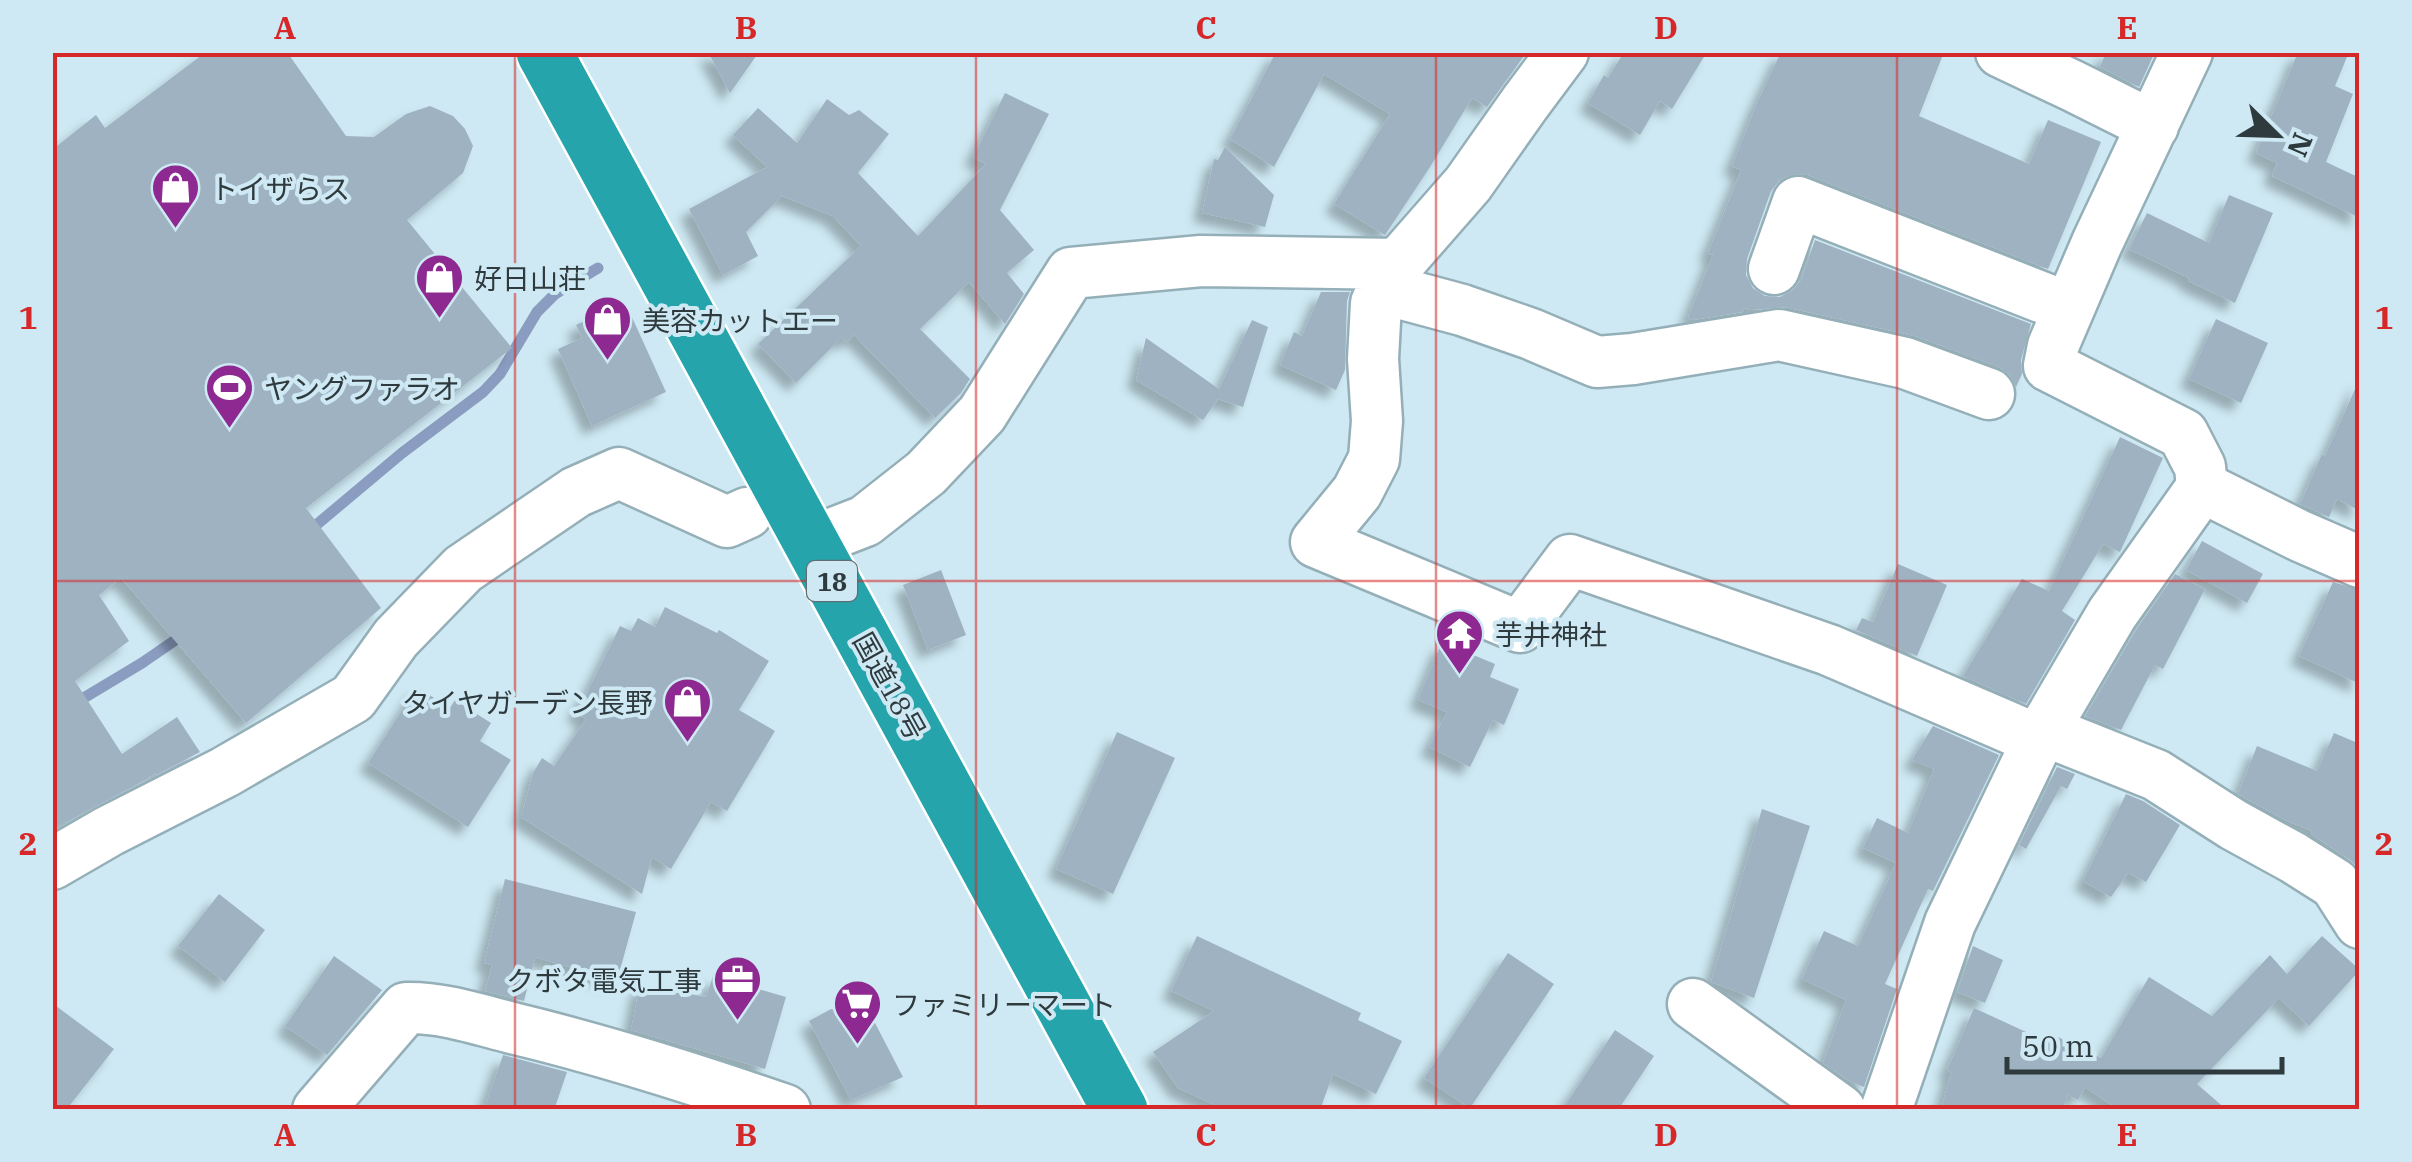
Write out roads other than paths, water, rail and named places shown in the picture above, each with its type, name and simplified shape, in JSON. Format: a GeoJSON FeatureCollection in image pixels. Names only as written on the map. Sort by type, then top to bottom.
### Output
{"type":"FeatureCollection","features":[{"type":"Feature","properties":{"kind":"highway","name":"国道18号"},"geometry":{"type":"LineString","coordinates":[[544,52],[1120,1110]]}},
{"type":"Feature","properties":{"kind":"street"},"geometry":{"type":"LineString","coordinates":[[1563,52],[1468,184],[1391,276],[1376,303],[1372,359],[1377,421],[1374,459],[1357,492],[1316,542],[1520,627],[1570,560],[1829,650],[2040,735],[2156,775],[2335,884],[2360,923]]}},
{"type":"Feature","properties":{"kind":"street"},"geometry":{"type":"LineString","coordinates":[[2000,52],[2153,126]]}},
{"type":"Feature","properties":{"kind":"street"},"geometry":{"type":"LineString","coordinates":[[1886,1110],[1950,923],[2040,735],[2112,614],[2202,486],[2200,466],[2183,434],[2049,366],[2068,308],[2188,52]]}},
{"type":"Feature","properties":{"kind":"street"},"geometry":{"type":"LineString","coordinates":[[1774,269],[1798,202],[2068,308]]}},
{"type":"Feature","properties":{"kind":"street"},"geometry":{"type":"LineString","coordinates":[[811,542],[864,521],[926,473],[982,414],[1071,272],[1201,262],[1391,276],[1462,310],[1597,362],[1780,335],[1905,362],[1989,394]]}},
{"type":"Feature","properties":{"kind":"street"},"geometry":{"type":"LineString","coordinates":[[52,864],[353,698],[396,638],[463,569],[576,492],[620,473],[728,522],[747,512]]}},
{"type":"Feature","properties":{"kind":"street"},"geometry":{"type":"LineString","coordinates":[[2202,486],[2360,562]]}},
{"type":"Feature","properties":{"kind":"street"},"geometry":{"type":"LineString","coordinates":[[1692,1004],[1840,1110]]}},
{"type":"Feature","properties":{"kind":"street"},"geometry":{"type":"LineString","coordinates":[[318,1110],[406,1008],[426,1007],[672,1071],[785,1110]]}},
{"type":"Feature","properties":{"kind":"waterway"},"geometry":{"type":"LineString","coordinates":[[309,531],[483,392],[500,374],[537,312],[555,294],[598,268]]}},
{"type":"Feature","properties":{"kind":"waterway"},"geometry":{"type":"LineString","coordinates":[[72,705],[187,632]]}},
{"type":"Feature","properties":{"kind":"place","name":"トイザらス"},"geometry":{"type":"Point","coordinates":[175,230]}},
{"type":"Feature","properties":{"kind":"place","name":"好日山荘"},"geometry":{"type":"Point","coordinates":[439,320]}},
{"type":"Feature","properties":{"kind":"place","name":"美容カットエー"},"geometry":{"type":"Point","coordinates":[607,362]}},
{"type":"Feature","properties":{"kind":"place","name":"ヤングファラオ"},"geometry":{"type":"Point","coordinates":[229,430]}},
{"type":"Feature","properties":{"kind":"place","name":"芋井神社"},"geometry":{"type":"Point","coordinates":[1460,676]}},
{"type":"Feature","properties":{"kind":"place","name":"タイヤガーデン長野"},"geometry":{"type":"Point","coordinates":[688,744]}},
{"type":"Feature","properties":{"kind":"place","name":"クボタ電気工事"},"geometry":{"type":"Point","coordinates":[737,1022]}},
{"type":"Feature","properties":{"kind":"place","name":"ファミリーマート"},"geometry":{"type":"Point","coordinates":[857,1046]}}]}
